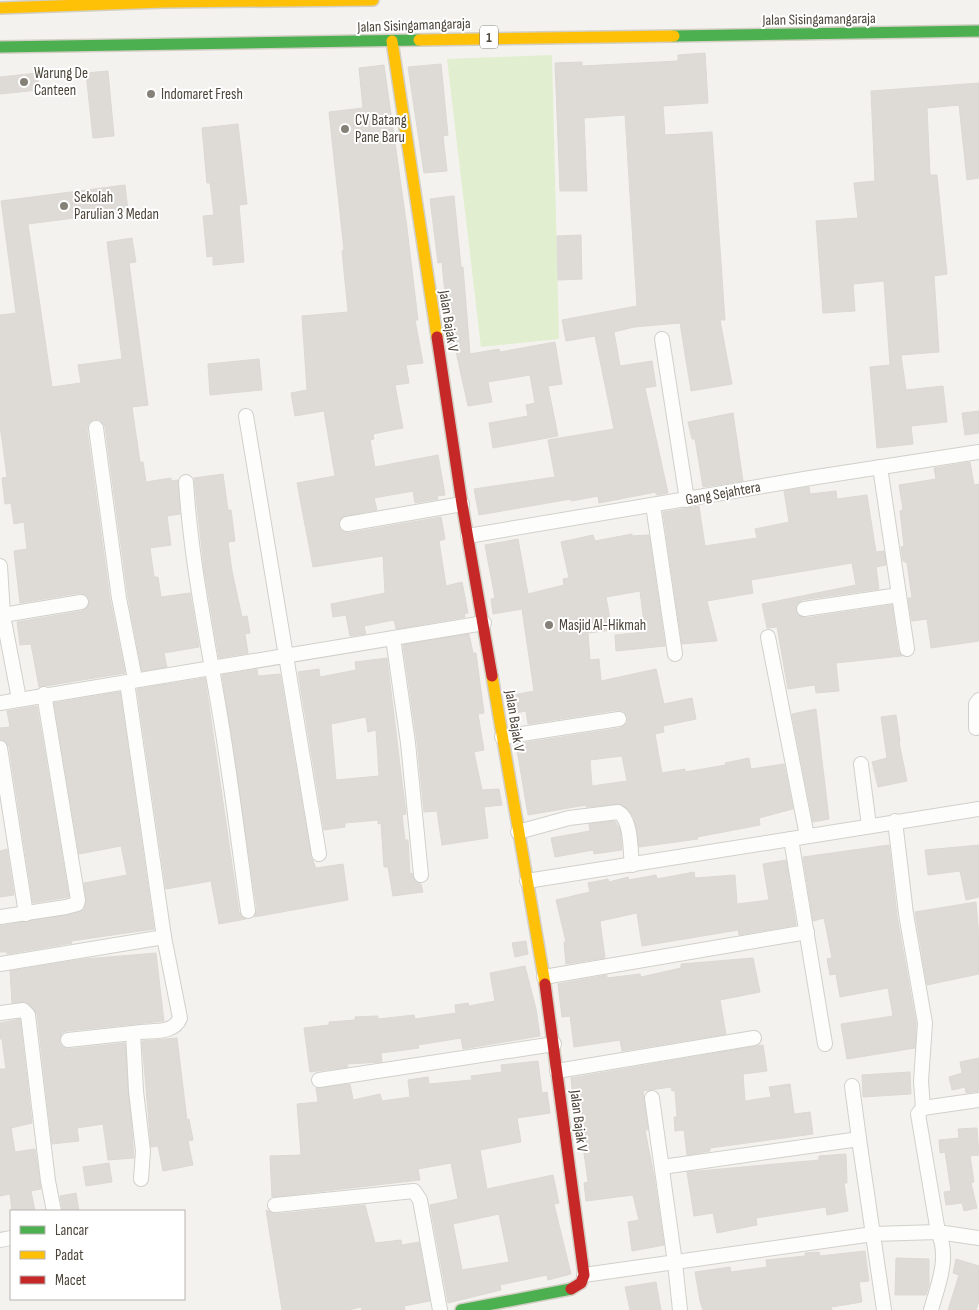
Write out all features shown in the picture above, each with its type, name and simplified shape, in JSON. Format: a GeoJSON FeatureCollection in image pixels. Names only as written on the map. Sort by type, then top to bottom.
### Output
{"type":"FeatureCollection","features":[{"type":"Feature","properties":{"kind":"main road","name":"Jalan Sisingamangaraja"},"geometry":{"type":"LineString","coordinates":[[0,8],[55,3],[97,2],[373,0]]}},
{"type":"Feature","properties":{"kind":"main road","name":"Jalan Sisingamangaraja"},"geometry":{"type":"LineString","coordinates":[[0,47],[979,30]]}},
{"type":"Feature","properties":{"kind":"main road","name":"Jalan Bajak V"},"geometry":{"type":"LineString","coordinates":[[392,41],[462,504],[544,977],[584,1275]]}},
{"type":"Feature","properties":{"kind":"main road"},"geometry":{"type":"LineString","coordinates":[[461,1310],[571,1289],[581,1283],[584,1275]]}},
{"type":"Feature","properties":{"kind":"street"},"geometry":{"type":"LineString","coordinates":[[662,339],[687,500]]}},
{"type":"Feature","properties":{"kind":"street"},"geometry":{"type":"LineString","coordinates":[[246,416],[318,854]]}},
{"type":"Feature","properties":{"kind":"street"},"geometry":{"type":"LineString","coordinates":[[68,1040],[168,1029],[175,1027],[180,1018],[164,937],[96,428]]}},
{"type":"Feature","properties":{"kind":"street","name":"Gang Sejahtera"},"geometry":{"type":"LineString","coordinates":[[468,536],[979,452]]}},
{"type":"Feature","properties":{"kind":"street"},"geometry":{"type":"LineString","coordinates":[[880,468],[907,649]]}},
{"type":"Feature","properties":{"kind":"street"},"geometry":{"type":"LineString","coordinates":[[186,482],[192,554],[221,723],[248,911]]}},
{"type":"Feature","properties":{"kind":"street"},"geometry":{"type":"LineString","coordinates":[[347,524],[462,504]]}},
{"type":"Feature","properties":{"kind":"street"},"geometry":{"type":"LineString","coordinates":[[653,505],[675,654]]}},
{"type":"Feature","properties":{"kind":"street"},"geometry":{"type":"LineString","coordinates":[[0,566],[3,615],[19,699]]}},
{"type":"Feature","properties":{"kind":"street"},"geometry":{"type":"LineString","coordinates":[[804,608],[898,595]]}},
{"type":"Feature","properties":{"kind":"street"},"geometry":{"type":"LineString","coordinates":[[3,615],[81,602]]}},
{"type":"Feature","properties":{"kind":"street"},"geometry":{"type":"LineString","coordinates":[[0,703],[286,654],[484,623]]}},
{"type":"Feature","properties":{"kind":"street"},"geometry":{"type":"LineString","coordinates":[[768,636],[807,836]]}},
{"type":"Feature","properties":{"kind":"street"},"geometry":{"type":"LineString","coordinates":[[393,638],[408,743],[421,875]]}},
{"type":"Feature","properties":{"kind":"street"},"geometry":{"type":"LineString","coordinates":[[0,917],[66,907],[77,904],[78,900],[44,694]]}},
{"type":"Feature","properties":{"kind":"street"},"geometry":{"type":"LineString","coordinates":[[976,728],[976,704],[979,700]]}},
{"type":"Feature","properties":{"kind":"street"},"geometry":{"type":"LineString","coordinates":[[502,737],[619,720]]}},
{"type":"Feature","properties":{"kind":"street"},"geometry":{"type":"LineString","coordinates":[[0,748],[26,914]]}},
{"type":"Feature","properties":{"kind":"street"},"geometry":{"type":"LineString","coordinates":[[861,764],[869,826]]}},
{"type":"Feature","properties":{"kind":"street"},"geometry":{"type":"LineString","coordinates":[[527,882],[869,826],[979,810]]}},
{"type":"Feature","properties":{"kind":"street"},"geometry":{"type":"LineString","coordinates":[[518,832],[569,818],[618,812],[624,816],[627,826],[632,865]]}},
{"type":"Feature","properties":{"kind":"street"},"geometry":{"type":"LineString","coordinates":[[895,822],[906,914],[925,1023],[921,1081],[923,1108]]}},
{"type":"Feature","properties":{"kind":"street"},"geometry":{"type":"LineString","coordinates":[[791,839],[825,1044]]}},
{"type":"Feature","properties":{"kind":"street"},"geometry":{"type":"LineString","coordinates":[[544,977],[807,932]]}},
{"type":"Feature","properties":{"kind":"street"},"geometry":{"type":"LineString","coordinates":[[0,964],[164,937]]}},
{"type":"Feature","properties":{"kind":"street"},"geometry":{"type":"LineString","coordinates":[[0,1013],[23,1010],[28,1015],[48,1181],[54,1210]]}},
{"type":"Feature","properties":{"kind":"street"},"geometry":{"type":"LineString","coordinates":[[133,1033],[136,1091],[143,1152],[141,1179]]}},
{"type":"Feature","properties":{"kind":"street"},"geometry":{"type":"LineString","coordinates":[[557,1071],[754,1038]]}},
{"type":"Feature","properties":{"kind":"street"},"geometry":{"type":"LineString","coordinates":[[319,1080],[554,1044]]}},
{"type":"Feature","properties":{"kind":"street"},"geometry":{"type":"LineString","coordinates":[[852,1086],[884,1310]]}},
{"type":"Feature","properties":{"kind":"street"},"geometry":{"type":"LineString","coordinates":[[652,1098],[676,1264],[680,1310]]}},
{"type":"Feature","properties":{"kind":"street"},"geometry":{"type":"LineString","coordinates":[[930,1310],[944,1260],[918,1114],[923,1108],[979,1100]]}},
{"type":"Feature","properties":{"kind":"street"},"geometry":{"type":"LineString","coordinates":[[662,1167],[859,1139]]}},
{"type":"Feature","properties":{"kind":"street"},"geometry":{"type":"LineString","coordinates":[[275,1205],[414,1191],[420,1200],[440,1310]]}},
{"type":"Feature","properties":{"kind":"street"},"geometry":{"type":"LineString","coordinates":[[584,1275],[676,1264],[873,1234],[938,1232],[979,1238]]}},
{"type":"Feature","properties":{"kind":"green space"},"geometry":{"type":"Polygon","coordinates":[[[552,55],[559,339],[481,347],[447,59],[552,55]]]}},
{"type":"Feature","properties":{"kind":"building"},"geometry":{"type":"Polygon","coordinates":[[[705,53],[708,103],[663,106],[665,135],[712,132],[725,320],[720,320],[732,384],[691,391],[680,323],[634,327],[614,332],[620,366],[652,361],[656,386],[645,388],[668,493],[656,495],[656,492],[599,503],[598,496],[571,501],[571,499],[479,515],[474,489],[555,477],[548,440],[614,429],[595,336],[566,341],[562,320],[637,306],[625,115],[584,118],[587,191],[560,191],[555,63],[582,62],[582,66],[678,61],[678,55],[705,53]]]}},
{"type":"Feature","properties":{"kind":"building"},"geometry":{"type":"Polygon","coordinates":[[[441,64],[448,135],[443,136],[447,171],[424,173],[408,67],[441,64]]]}},
{"type":"Feature","properties":{"kind":"building"},"geometry":{"type":"Polygon","coordinates":[[[384,65],[407,228],[418,320],[415,320],[423,363],[406,365],[409,383],[395,385],[403,428],[373,434],[374,439],[370,440],[375,467],[438,455],[445,495],[437,496],[438,499],[415,503],[413,491],[374,498],[377,510],[345,516],[339,521],[338,525],[341,530],[348,533],[441,517],[445,539],[439,541],[446,586],[462,582],[468,613],[464,614],[465,617],[396,629],[394,620],[364,626],[366,634],[350,636],[346,615],[333,617],[331,604],[385,593],[383,556],[313,567],[297,483],[335,476],[324,411],[295,416],[291,393],[307,390],[302,316],[348,312],[342,251],[344,250],[329,112],[363,108],[359,68],[384,65]]]}},
{"type":"Feature","properties":{"kind":"building"},"geometry":{"type":"Polygon","coordinates":[[[108,71],[114,136],[93,138],[86,73],[108,71]]]}},
{"type":"Feature","properties":{"kind":"building"},"geometry":{"type":"Polygon","coordinates":[[[37,73],[39,90],[0,94],[0,77],[37,73]]]}},
{"type":"Feature","properties":{"kind":"building"},"geometry":{"type":"Polygon","coordinates":[[[979,83],[979,178],[967,180],[959,105],[927,108],[930,175],[937,175],[947,274],[934,276],[939,352],[901,355],[906,390],[943,386],[947,422],[911,426],[913,444],[877,448],[870,367],[890,365],[884,281],[853,284],[855,311],[823,313],[816,221],[858,218],[854,183],[875,181],[871,91],[979,83]]]}},
{"type":"Feature","properties":{"kind":"building"},"geometry":{"type":"Polygon","coordinates":[[[238,124],[247,204],[239,205],[244,262],[213,265],[213,256],[207,257],[203,216],[214,215],[210,183],[207,183],[202,128],[238,124]]]}},
{"type":"Feature","properties":{"kind":"building"},"geometry":{"type":"Polygon","coordinates":[[[125,185],[128,211],[28,224],[52,387],[81,383],[78,365],[122,359],[107,242],[132,238],[136,262],[129,263],[148,405],[132,407],[140,462],[143,462],[146,482],[171,478],[171,481],[178,480],[180,514],[167,516],[171,545],[150,548],[154,577],[158,577],[161,597],[190,593],[199,647],[164,653],[167,667],[142,671],[128,597],[105,427],[100,420],[94,419],[88,424],[87,429],[110,599],[125,673],[39,687],[31,644],[20,645],[17,622],[82,611],[87,608],[90,601],[87,596],[80,593],[20,603],[14,551],[27,549],[24,522],[14,524],[11,503],[5,504],[2,478],[7,477],[0,426],[0,315],[16,313],[1,201],[125,185]]]}},
{"type":"Feature","properties":{"kind":"building"},"geometry":{"type":"Polygon","coordinates":[[[454,196],[461,267],[463,267],[470,354],[499,349],[500,352],[555,342],[562,384],[548,386],[558,436],[493,448],[489,423],[528,416],[526,405],[535,403],[530,375],[488,382],[492,402],[468,406],[455,347],[450,348],[442,262],[438,263],[430,199],[454,196]]]}},
{"type":"Feature","properties":{"kind":"building"},"geometry":{"type":"Polygon","coordinates":[[[581,235],[582,279],[558,280],[557,236],[581,235]]]}},
{"type":"Feature","properties":{"kind":"building"},"geometry":{"type":"Polygon","coordinates":[[[259,359],[262,390],[210,395],[208,364],[259,359]]]}},
{"type":"Feature","properties":{"kind":"building"},"geometry":{"type":"Polygon","coordinates":[[[979,411],[979,433],[965,435],[962,413],[979,411]]]}},
{"type":"Feature","properties":{"kind":"building"},"geometry":{"type":"Polygon","coordinates":[[[733,413],[743,481],[703,487],[695,439],[692,439],[688,422],[733,413]]]}},
{"type":"Feature","properties":{"kind":"building"},"geometry":{"type":"Polygon","coordinates":[[[970,462],[974,485],[979,484],[979,641],[931,648],[927,619],[912,621],[908,598],[912,598],[907,563],[903,561],[901,547],[904,546],[900,511],[903,510],[899,485],[936,479],[934,468],[970,462]]]}},
{"type":"Feature","properties":{"kind":"building"},"geometry":{"type":"Polygon","coordinates":[[[223,474],[228,510],[231,510],[235,541],[228,542],[232,571],[242,617],[247,616],[250,633],[245,634],[248,653],[219,658],[204,569],[194,478],[223,474]]]}},
{"type":"Feature","properties":{"kind":"building"},"geometry":{"type":"Polygon","coordinates":[[[809,487],[810,494],[836,491],[837,499],[867,495],[876,552],[884,551],[886,565],[876,567],[879,589],[802,600],[796,605],[797,614],[805,618],[892,605],[898,650],[902,656],[836,663],[839,691],[816,693],[815,685],[788,689],[777,627],[767,628],[762,604],[856,585],[852,563],[751,580],[753,593],[707,601],[717,641],[682,644],[663,512],[699,506],[705,546],[757,538],[755,529],[789,522],[784,491],[809,487]]]}},
{"type":"Feature","properties":{"kind":"building"},"geometry":{"type":"Polygon","coordinates":[[[632,534],[632,536],[649,535],[665,646],[616,651],[615,635],[645,632],[640,591],[606,597],[612,630],[588,633],[590,660],[599,659],[601,681],[656,669],[664,704],[692,698],[696,719],[663,726],[664,732],[655,734],[662,773],[685,769],[685,772],[726,765],[725,763],[749,758],[751,769],[784,764],[793,809],[759,818],[760,825],[697,837],[698,839],[639,847],[634,818],[628,809],[620,804],[586,807],[586,805],[528,815],[516,744],[620,728],[627,723],[628,717],[623,711],[618,710],[528,724],[526,711],[511,714],[508,696],[534,691],[522,609],[493,614],[491,599],[495,598],[485,545],[518,539],[528,594],[564,585],[563,579],[569,578],[561,542],[593,535],[595,541],[632,534]],[[622,756],[590,760],[592,786],[627,781],[622,756]]]}},
{"type":"Feature","properties":{"kind":"building"},"geometry":{"type":"Polygon","coordinates":[[[469,634],[473,653],[476,653],[484,713],[478,714],[484,750],[474,752],[482,790],[499,789],[502,805],[484,807],[488,838],[442,845],[437,811],[424,812],[417,742],[403,645],[469,634]]]}},
{"type":"Feature","properties":{"kind":"building"},"geometry":{"type":"Polygon","coordinates":[[[387,658],[406,814],[402,815],[405,840],[408,840],[410,874],[412,873],[414,880],[421,884],[423,892],[393,896],[388,867],[384,867],[381,823],[378,824],[378,820],[345,823],[345,827],[324,830],[298,672],[319,669],[320,677],[356,670],[355,662],[387,658]],[[366,717],[331,724],[336,780],[379,776],[376,730],[368,732],[366,717]]]}},
{"type":"Feature","properties":{"kind":"building"},"geometry":{"type":"Polygon","coordinates":[[[257,669],[258,676],[280,674],[311,856],[316,868],[343,864],[348,900],[254,917],[257,910],[222,675],[257,669]]]}},
{"type":"Feature","properties":{"kind":"building"},"geometry":{"type":"Polygon","coordinates":[[[205,678],[239,912],[246,919],[219,924],[211,881],[166,889],[137,689],[205,678]]]}},
{"type":"Feature","properties":{"kind":"building"},"geometry":{"type":"Polygon","coordinates":[[[120,692],[154,929],[71,941],[72,943],[7,954],[7,952],[0,952],[0,926],[84,910],[86,902],[84,883],[127,875],[121,846],[79,854],[54,703],[120,692]]]}},
{"type":"Feature","properties":{"kind":"building"},"geometry":{"type":"Polygon","coordinates":[[[37,706],[69,897],[33,903],[9,747],[6,742],[0,739],[0,728],[10,727],[7,711],[37,706]]]}},
{"type":"Feature","properties":{"kind":"building"},"geometry":{"type":"Polygon","coordinates":[[[816,709],[829,819],[813,822],[792,714],[816,709]]]}},
{"type":"Feature","properties":{"kind":"building"},"geometry":{"type":"Polygon","coordinates":[[[896,715],[907,781],[878,787],[872,762],[887,758],[881,717],[896,715]]]}},
{"type":"Feature","properties":{"kind":"building"},"geometry":{"type":"Polygon","coordinates":[[[615,821],[620,830],[622,850],[594,854],[593,850],[555,857],[551,838],[590,831],[589,824],[615,821]]]}},
{"type":"Feature","properties":{"kind":"building"},"geometry":{"type":"Polygon","coordinates":[[[889,845],[897,916],[916,1023],[915,1048],[847,1059],[841,1024],[893,1016],[888,988],[840,997],[836,974],[830,975],[827,959],[832,958],[824,918],[813,921],[803,857],[889,845]]]}},
{"type":"Feature","properties":{"kind":"building"},"geometry":{"type":"Polygon","coordinates":[[[979,845],[979,897],[966,900],[960,871],[928,875],[925,850],[979,845]]]}},
{"type":"Feature","properties":{"kind":"building"},"geometry":{"type":"Polygon","coordinates":[[[7,849],[14,895],[0,897],[0,851],[7,849]]]}},
{"type":"Feature","properties":{"kind":"building"},"geometry":{"type":"Polygon","coordinates":[[[786,860],[796,925],[739,935],[738,930],[642,946],[637,913],[600,921],[605,958],[566,964],[564,942],[566,942],[556,900],[590,892],[588,883],[608,879],[609,882],[628,877],[629,880],[656,875],[657,879],[694,872],[695,878],[735,875],[737,904],[769,900],[763,864],[786,860]]]}},
{"type":"Feature","properties":{"kind":"building"},"geometry":{"type":"Polygon","coordinates":[[[976,902],[979,937],[979,974],[927,985],[915,912],[976,902]]]}},
{"type":"Feature","properties":{"kind":"building"},"geometry":{"type":"Polygon","coordinates":[[[526,941],[528,954],[515,957],[512,943],[526,941]]]}},
{"type":"Feature","properties":{"kind":"building"},"geometry":{"type":"Polygon","coordinates":[[[156,953],[164,1021],[67,1031],[62,1033],[59,1040],[61,1046],[68,1049],[125,1043],[134,1158],[108,1160],[103,1124],[77,1128],[79,1141],[52,1144],[37,1014],[26,1002],[12,1003],[10,971],[85,959],[156,953]]]}},
{"type":"Feature","properties":{"kind":"building"},"geometry":{"type":"Polygon","coordinates":[[[753,958],[760,992],[720,1000],[726,1034],[622,1051],[620,1040],[574,1047],[570,1016],[562,1017],[558,984],[607,975],[607,978],[640,974],[641,977],[681,968],[681,964],[753,958]]]}},
{"type":"Feature","properties":{"kind":"building"},"geometry":{"type":"Polygon","coordinates":[[[525,966],[536,1009],[540,1036],[463,1049],[461,1038],[418,1045],[419,1048],[381,1053],[382,1062],[347,1064],[348,1067],[310,1072],[304,1028],[329,1025],[329,1022],[355,1020],[355,1017],[378,1016],[378,1019],[414,1015],[415,1019],[456,1013],[455,1005],[468,1003],[469,1006],[495,1001],[490,973],[525,966]]]}},
{"type":"Feature","properties":{"kind":"building"},"geometry":{"type":"Polygon","coordinates":[[[20,1019],[32,1123],[11,1128],[15,1152],[35,1149],[41,1189],[31,1191],[35,1210],[12,1210],[10,1194],[0,1196],[0,1069],[6,1069],[2,1039],[0,1039],[0,1023],[20,1019]]]}},
{"type":"Feature","properties":{"kind":"building"},"geometry":{"type":"Polygon","coordinates":[[[177,1038],[187,1120],[189,1119],[193,1140],[188,1141],[193,1165],[163,1171],[158,1146],[151,1147],[142,1041],[177,1038]]]}},
{"type":"Feature","properties":{"kind":"building"},"geometry":{"type":"Polygon","coordinates":[[[763,1045],[767,1071],[743,1074],[745,1101],[771,1097],[769,1087],[790,1084],[794,1114],[810,1112],[813,1134],[710,1148],[710,1151],[687,1155],[684,1130],[675,1131],[674,1117],[677,1117],[675,1091],[672,1091],[671,1087],[643,1091],[648,1130],[645,1130],[664,1245],[632,1251],[628,1222],[639,1220],[633,1195],[586,1201],[584,1183],[588,1182],[578,1109],[574,1110],[571,1078],[763,1045]]]}},
{"type":"Feature","properties":{"kind":"building"},"geometry":{"type":"Polygon","coordinates":[[[979,1058],[979,1091],[966,1093],[965,1087],[952,1090],[949,1077],[962,1073],[960,1062],[979,1058]]]}},
{"type":"Feature","properties":{"kind":"building"},"geometry":{"type":"Polygon","coordinates":[[[538,1061],[542,1093],[547,1092],[550,1113],[517,1118],[521,1142],[480,1150],[487,1189],[553,1175],[559,1203],[554,1204],[571,1274],[548,1280],[547,1275],[500,1285],[501,1290],[448,1303],[430,1205],[458,1199],[451,1163],[418,1169],[420,1180],[272,1197],[270,1156],[301,1155],[297,1104],[318,1102],[316,1088],[350,1084],[353,1100],[380,1094],[382,1101],[410,1097],[408,1080],[428,1077],[429,1084],[472,1080],[471,1076],[502,1072],[501,1065],[538,1061]],[[499,1214],[453,1224],[462,1270],[509,1262],[499,1214]]]}},
{"type":"Feature","properties":{"kind":"building"},"geometry":{"type":"Polygon","coordinates":[[[910,1072],[911,1094],[863,1097],[862,1075],[910,1072]]]}},
{"type":"Feature","properties":{"kind":"building"},"geometry":{"type":"Polygon","coordinates":[[[977,1128],[979,1155],[970,1156],[974,1182],[971,1183],[977,1208],[964,1211],[962,1203],[946,1205],[944,1192],[951,1191],[945,1152],[940,1153],[939,1140],[959,1138],[958,1129],[977,1128]]]}},
{"type":"Feature","properties":{"kind":"building"},"geometry":{"type":"Polygon","coordinates":[[[846,1154],[847,1183],[844,1183],[848,1211],[827,1215],[826,1207],[756,1218],[757,1225],[717,1233],[713,1213],[694,1216],[687,1172],[819,1160],[819,1156],[846,1154]]]}},
{"type":"Feature","properties":{"kind":"building"},"geometry":{"type":"Polygon","coordinates":[[[109,1163],[112,1182],[86,1186],[83,1167],[109,1163]]]}},
{"type":"Feature","properties":{"kind":"building"},"geometry":{"type":"Polygon","coordinates":[[[76,1193],[79,1210],[63,1210],[60,1196],[76,1193]]]}},
{"type":"Feature","properties":{"kind":"building"},"geometry":{"type":"Polygon","coordinates":[[[365,1205],[375,1243],[401,1240],[402,1245],[419,1242],[430,1301],[404,1306],[405,1310],[362,1310],[361,1307],[349,1310],[282,1310],[266,1210],[276,1214],[365,1205]]]}},
{"type":"Feature","properties":{"kind":"building"},"geometry":{"type":"Polygon","coordinates":[[[865,1251],[869,1281],[859,1282],[862,1302],[831,1307],[832,1310],[703,1310],[700,1301],[695,1272],[730,1267],[731,1272],[767,1267],[766,1260],[805,1256],[805,1253],[819,1252],[820,1256],[865,1251]]]}},
{"type":"Feature","properties":{"kind":"building"},"geometry":{"type":"Polygon","coordinates":[[[896,1258],[929,1259],[929,1285],[926,1295],[895,1295],[896,1258]]]}},
{"type":"Feature","properties":{"kind":"building"},"geometry":{"type":"Polygon","coordinates":[[[956,1259],[979,1266],[979,1301],[976,1310],[948,1310],[959,1275],[953,1273],[956,1259]]]}},
{"type":"Feature","properties":{"kind":"building"},"geometry":{"type":"Polygon","coordinates":[[[656,1282],[661,1310],[630,1310],[625,1287],[656,1282]]]}},
{"type":"Feature","properties":{"kind":"traffic: fast"},"geometry":{"type":"LineString","coordinates":[[674,36],[979,31]]}},
{"type":"Feature","properties":{"kind":"traffic: fast"},"geometry":{"type":"LineString","coordinates":[[0,47],[419,40]]}},
{"type":"Feature","properties":{"kind":"traffic: fast"},"geometry":{"type":"LineString","coordinates":[[461,1310],[571,1289]]}},
{"type":"Feature","properties":{"kind":"traffic: slow"},"geometry":{"type":"LineString","coordinates":[[0,8],[164,2],[373,0]]}},
{"type":"Feature","properties":{"kind":"traffic: slow"},"geometry":{"type":"LineString","coordinates":[[419,40],[674,36]]}},
{"type":"Feature","properties":{"kind":"traffic: slow"},"geometry":{"type":"LineString","coordinates":[[392,41],[437,337]]}},
{"type":"Feature","properties":{"kind":"traffic: slow"},"geometry":{"type":"LineString","coordinates":[[492,676],[545,984]]}},
{"type":"Feature","properties":{"kind":"traffic: jam"},"geometry":{"type":"LineString","coordinates":[[437,337],[462,504],[492,676]]}},
{"type":"Feature","properties":{"kind":"traffic: jam"},"geometry":{"type":"LineString","coordinates":[[545,984],[584,1275],[581,1283],[571,1289]]}},
{"type":"Feature","properties":{"kind":"place","name":"Warung De Canteen"},"geometry":{"type":"Point","coordinates":[24,82]}},
{"type":"Feature","properties":{"kind":"place","name":"Indomaret Fresh"},"geometry":{"type":"Point","coordinates":[151,94]}},
{"type":"Feature","properties":{"kind":"place","name":"CV Batang Pane Baru"},"geometry":{"type":"Point","coordinates":[345,129]}},
{"type":"Feature","properties":{"kind":"place","name":"Sekolah Parulian 3 Medan"},"geometry":{"type":"Point","coordinates":[64,206]}},
{"type":"Feature","properties":{"kind":"place","name":"Masjid Al-Hikmah"},"geometry":{"type":"Point","coordinates":[549,625]}}]}
